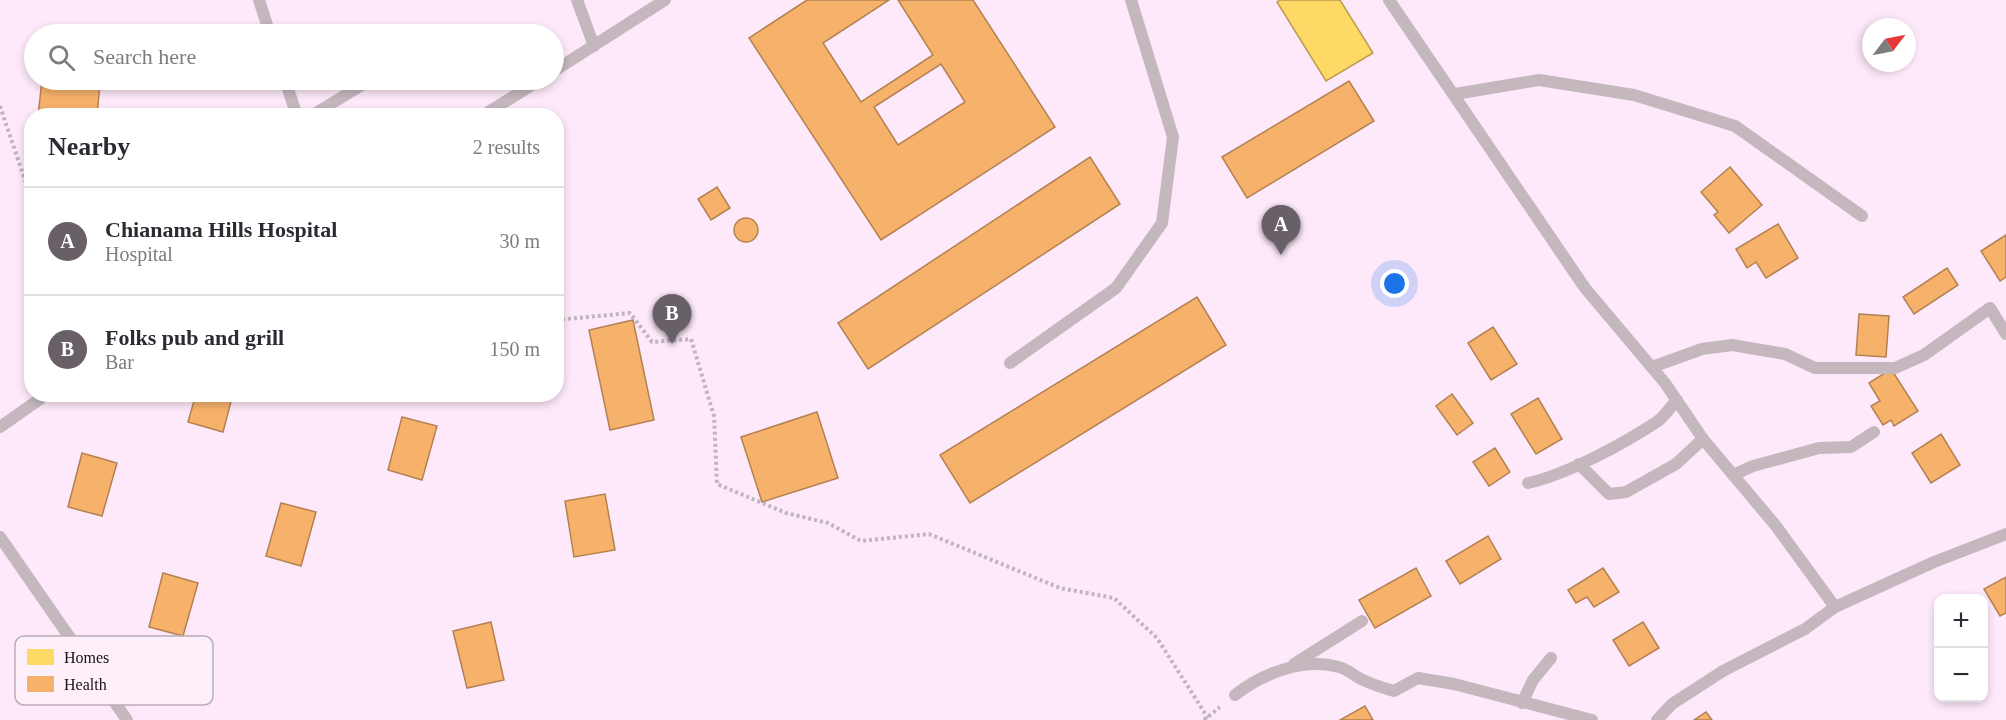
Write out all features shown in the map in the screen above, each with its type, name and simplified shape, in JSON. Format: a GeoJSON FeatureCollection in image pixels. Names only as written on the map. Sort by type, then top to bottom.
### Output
{"type":"FeatureCollection","features":[{"type":"Feature","properties":{"kind":"lane"},"geometry":{"type":"LineString","coordinates":[[259,0],[267,24]]}},
{"type":"Feature","properties":{"kind":"lane"},"geometry":{"type":"LineString","coordinates":[[577,0],[594,45]]}},
{"type":"Feature","properties":{"kind":"lane"},"geometry":{"type":"LineString","coordinates":[[564,64],[666,0]]}},
{"type":"Feature","properties":{"kind":"lane"},"geometry":{"type":"LineString","coordinates":[[1010,363],[1116,288],[1162,223],[1173,137],[1131,0]]}},
{"type":"Feature","properties":{"kind":"lane"},"geometry":{"type":"LineString","coordinates":[[1389,0],[1585,288],[1652,367],[1703,439],[1776,526],[1835,607]]}},
{"type":"Feature","properties":{"kind":"lane"},"geometry":{"type":"LineString","coordinates":[[1455,94],[1539,80],[1634,95],[1735,126],[1862,216]]}},
{"type":"Feature","properties":{"kind":"lane"},"geometry":{"type":"LineString","coordinates":[[288,90],[294,108]]}},
{"type":"Feature","properties":{"kind":"lane"},"geometry":{"type":"LineString","coordinates":[[324,108],[354,90]]}},
{"type":"Feature","properties":{"kind":"lane"},"geometry":{"type":"LineString","coordinates":[[495,108],[524,90]]}},
{"type":"Feature","properties":{"kind":"lane"},"geometry":{"type":"LineString","coordinates":[[1652,367],[1702,349],[1732,345],[1785,354],[1815,368],[1895,368],[1932,350],[1990,308],[2006,333]]}},
{"type":"Feature","properties":{"kind":"lane"},"geometry":{"type":"LineString","coordinates":[[1528,483],[1548,479],[1660,420],[1677,400]]}},
{"type":"Feature","properties":{"kind":"lane"},"geometry":{"type":"LineString","coordinates":[[0,427],[36,402]]}},
{"type":"Feature","properties":{"kind":"lane"},"geometry":{"type":"LineString","coordinates":[[1733,475],[1754,466],[1820,448],[1851,447],[1874,432]]}},
{"type":"Feature","properties":{"kind":"lane"},"geometry":{"type":"LineString","coordinates":[[1579,464],[1609,494],[1626,492],[1676,464],[1703,439]]}},
{"type":"Feature","properties":{"kind":"lane"},"geometry":{"type":"LineString","coordinates":[[1657,720],[1672,704],[1693,693],[1723,671],[1805,629],[1835,607],[1934,562],[2006,534]]}},
{"type":"Feature","properties":{"kind":"lane"},"geometry":{"type":"LineString","coordinates":[[0,537],[69,636]]}},
{"type":"Feature","properties":{"kind":"lane"},"geometry":{"type":"LineString","coordinates":[[1235,695],[1254,681],[1287,668],[1362,621]]}},
{"type":"Feature","properties":{"kind":"lane"},"geometry":{"type":"LineString","coordinates":[[1522,702],[1533,680],[1551,658]]}},
{"type":"Feature","properties":{"kind":"lane"},"geometry":{"type":"LineString","coordinates":[[1287,668],[1312,665],[1339,667],[1364,681],[1394,691],[1418,678],[1587,720]]}},
{"type":"Feature","properties":{"kind":"lane"},"geometry":{"type":"LineString","coordinates":[[117,705],[127,720]]}},
{"type":"Feature","properties":{"kind":"path"},"geometry":{"type":"LineString","coordinates":[[0,106],[24,177]]}},
{"type":"Feature","properties":{"kind":"path"},"geometry":{"type":"LineString","coordinates":[[564,319],[630,313],[652,342],[691,339],[714,416],[717,484],[786,513],[828,523],[861,541],[930,534],[1060,588],[1114,598],[1157,638],[1208,718]]}},
{"type":"Feature","properties":{"kind":"shaded area"},"geometry":{"type":"Polygon","coordinates":[[[0,0],[2006,0],[2006,720],[0,720],[0,0]]]}},
{"type":"Feature","properties":{"kind":"building: Homes"},"geometry":{"type":"Polygon","coordinates":[[[1280,0],[1340,0],[1373,53],[1326,81],[1277,2],[1280,0]]]}},
{"type":"Feature","properties":{"kind":"building: Health"},"geometry":{"type":"Polygon","coordinates":[[[807,0],[889,0],[823,43],[861,102],[933,55],[898,0],[973,0],[1055,127],[881,240],[749,38],[807,0]],[[941,64],[874,107],[898,145],[965,102],[941,64]]]}},
{"type":"Feature","properties":{"kind":"building: Health"},"geometry":{"type":"Polygon","coordinates":[[[1349,81],[1374,121],[1247,198],[1222,157],[1349,81]]]}},
{"type":"Feature","properties":{"kind":"building: Health"},"geometry":{"type":"Polygon","coordinates":[[[41,90],[99,90],[98,108],[39,108],[41,90]]]}},
{"type":"Feature","properties":{"kind":"building: Health"},"geometry":{"type":"Polygon","coordinates":[[[1090,157],[1120,204],[868,369],[838,323],[1090,157]]]}},
{"type":"Feature","properties":{"kind":"building: Health"},"geometry":{"type":"Polygon","coordinates":[[[1730,167],[1762,205],[1729,233],[1714,215],[1718,212],[1701,192],[1730,167]]]}},
{"type":"Feature","properties":{"kind":"building: Health"},"geometry":{"type":"Polygon","coordinates":[[[717,187],[730,208],[711,220],[698,199],[717,187]]]}},
{"type":"Feature","properties":{"kind":"building: Health"},"geometry":{"type":"Polygon","coordinates":[[[746,218],[755,221],[758,230],[755,239],[746,242],[737,239],[734,230],[737,221],[746,218]]]}},
{"type":"Feature","properties":{"kind":"building: Health"},"geometry":{"type":"Polygon","coordinates":[[[1778,224],[1798,258],[1766,278],[1756,262],[1747,268],[1736,249],[1778,224]]]}},
{"type":"Feature","properties":{"kind":"building: Health"},"geometry":{"type":"Polygon","coordinates":[[[2006,235],[2006,277],[2000,281],[1981,251],[2006,235]]]}},
{"type":"Feature","properties":{"kind":"building: Health"},"geometry":{"type":"Polygon","coordinates":[[[1947,268],[1958,285],[1914,314],[1903,297],[1947,268]]]}},
{"type":"Feature","properties":{"kind":"building: Health"},"geometry":{"type":"Polygon","coordinates":[[[1197,297],[1226,345],[970,503],[940,455],[1197,297]]]}},
{"type":"Feature","properties":{"kind":"building: Health"},"geometry":{"type":"Polygon","coordinates":[[[1859,314],[1889,316],[1886,357],[1856,355],[1859,314]]]}},
{"type":"Feature","properties":{"kind":"building: Health"},"geometry":{"type":"Polygon","coordinates":[[[633,320],[654,420],[610,430],[589,330],[633,320]]]}},
{"type":"Feature","properties":{"kind":"building: Health"},"geometry":{"type":"Polygon","coordinates":[[[1493,327],[1517,364],[1491,380],[1468,343],[1493,327]]]}},
{"type":"Feature","properties":{"kind":"building: Health"},"geometry":{"type":"Polygon","coordinates":[[[1891,369],[1918,411],[1894,426],[1891,420],[1883,425],[1871,406],[1880,401],[1869,383],[1891,369]]]}},
{"type":"Feature","properties":{"kind":"building: Health"},"geometry":{"type":"Polygon","coordinates":[[[1452,394],[1473,423],[1457,435],[1436,406],[1452,394]]]}},
{"type":"Feature","properties":{"kind":"building: Health"},"geometry":{"type":"Polygon","coordinates":[[[1538,398],[1562,439],[1536,454],[1511,414],[1538,398]]]}},
{"type":"Feature","properties":{"kind":"building: Health"},"geometry":{"type":"Polygon","coordinates":[[[194,402],[231,402],[223,432],[188,422],[194,402]]]}},
{"type":"Feature","properties":{"kind":"building: Health"},"geometry":{"type":"Polygon","coordinates":[[[817,412],[838,478],[762,502],[741,437],[817,412]]]}},
{"type":"Feature","properties":{"kind":"building: Health"},"geometry":{"type":"Polygon","coordinates":[[[402,417],[437,426],[422,480],[388,470],[402,417]]]}},
{"type":"Feature","properties":{"kind":"building: Health"},"geometry":{"type":"Polygon","coordinates":[[[1941,434],[1960,465],[1931,483],[1912,453],[1941,434]]]}},
{"type":"Feature","properties":{"kind":"building: Health"},"geometry":{"type":"Polygon","coordinates":[[[1495,448],[1510,472],[1489,486],[1473,462],[1495,448]]]}},
{"type":"Feature","properties":{"kind":"building: Health"},"geometry":{"type":"Polygon","coordinates":[[[82,453],[117,463],[102,516],[68,507],[82,453]]]}},
{"type":"Feature","properties":{"kind":"building: Health"},"geometry":{"type":"Polygon","coordinates":[[[605,494],[615,550],[574,557],[565,501],[605,494]]]}},
{"type":"Feature","properties":{"kind":"building: Health"},"geometry":{"type":"Polygon","coordinates":[[[281,503],[316,512],[301,566],[266,556],[281,503]]]}},
{"type":"Feature","properties":{"kind":"building: Health"},"geometry":{"type":"Polygon","coordinates":[[[1488,536],[1501,559],[1460,584],[1446,561],[1488,536]]]}},
{"type":"Feature","properties":{"kind":"building: Health"},"geometry":{"type":"Polygon","coordinates":[[[1416,568],[1431,596],[1375,628],[1359,600],[1416,568]]]}},
{"type":"Feature","properties":{"kind":"building: Health"},"geometry":{"type":"Polygon","coordinates":[[[1603,568],[1619,592],[1594,607],[1587,597],[1576,603],[1568,590],[1603,568]]]}},
{"type":"Feature","properties":{"kind":"building: Health"},"geometry":{"type":"Polygon","coordinates":[[[163,573],[198,583],[183,636],[149,627],[163,573]]]}},
{"type":"Feature","properties":{"kind":"building: Health"},"geometry":{"type":"Polygon","coordinates":[[[2006,577],[2006,613],[2000,616],[1984,589],[2006,577]]]}},
{"type":"Feature","properties":{"kind":"building: Health"},"geometry":{"type":"Polygon","coordinates":[[[491,622],[504,680],[467,688],[453,631],[491,622]]]}},
{"type":"Feature","properties":{"kind":"building: Health"},"geometry":{"type":"Polygon","coordinates":[[[1643,622],[1659,648],[1629,666],[1613,640],[1643,622]]]}},
{"type":"Feature","properties":{"kind":"building: Health"},"geometry":{"type":"Polygon","coordinates":[[[1365,706],[1373,720],[1340,720],[1365,706]]]}},
{"type":"Feature","properties":{"kind":"building: Health"},"geometry":{"type":"Polygon","coordinates":[[[1706,712],[1712,720],[1694,720],[1706,712]]]}},
{"type":"Feature","properties":{"kind":"place","name":"Chianama Hills Hospital"},"geometry":{"type":"Point","coordinates":[1281,255]}},
{"type":"Feature","properties":{"kind":"place","name":"Folks pub and grill"},"geometry":{"type":"Point","coordinates":[672,344]}}]}
